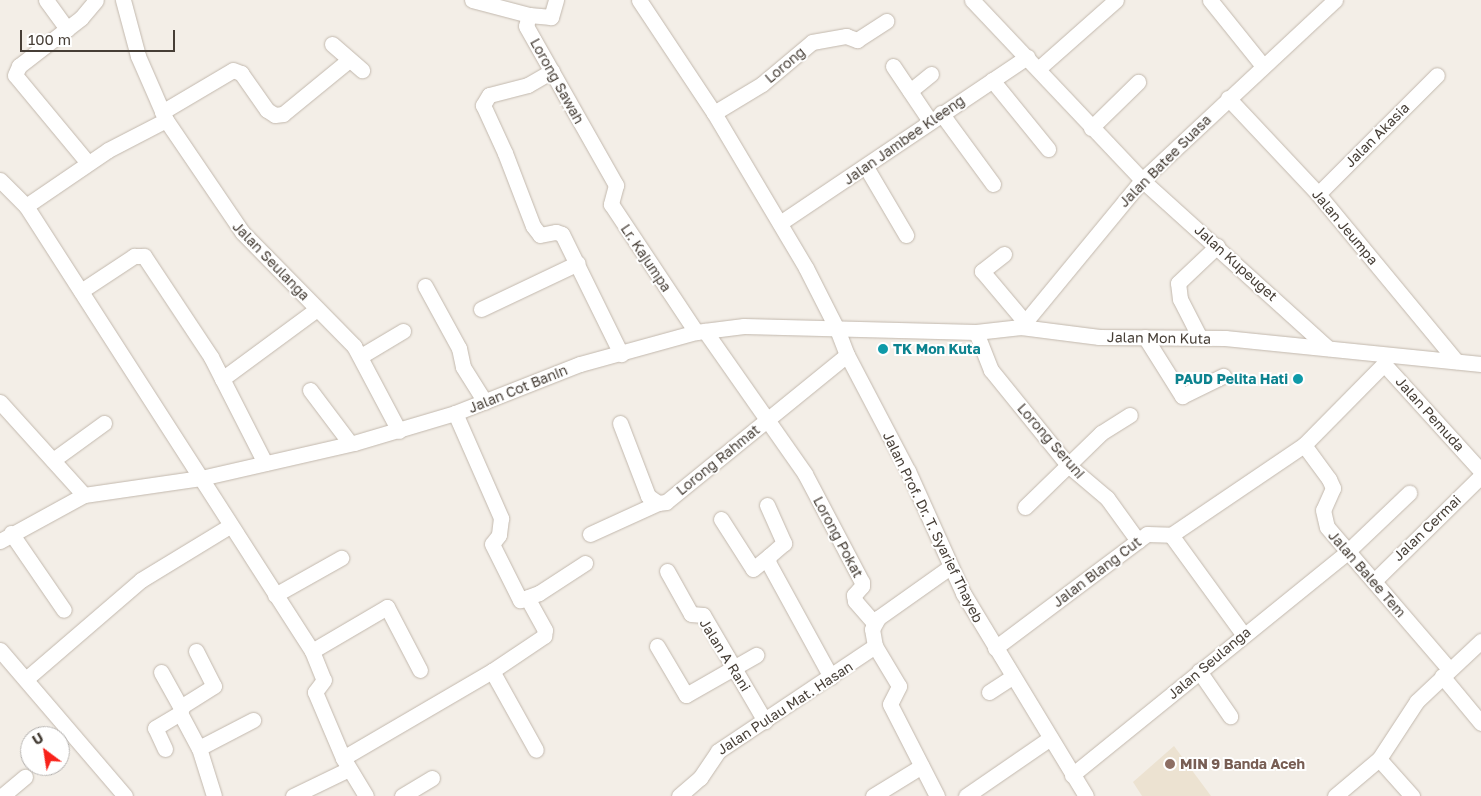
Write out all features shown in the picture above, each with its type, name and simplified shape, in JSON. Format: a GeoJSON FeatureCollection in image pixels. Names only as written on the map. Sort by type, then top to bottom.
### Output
{"type":"FeatureCollection","features":[{"type":"Feature","properties":{"kind":"street"},"geometry":{"type":"LineString","coordinates":[[46,0],[67,29]]}},
{"type":"Feature","properties":{"kind":"street"},"geometry":{"type":"LineString","coordinates":[[88,163],[15,75],[26,59],[67,29],[96,0]]}},
{"type":"Feature","properties":{"kind":"street"},"geometry":{"type":"LineString","coordinates":[[472,0],[529,16]]}},
{"type":"Feature","properties":{"kind":"street","name":"Lorong Sawah"},"geometry":{"type":"LineString","coordinates":[[556,0],[551,17],[529,16],[526,26],[614,181]]}},
{"type":"Feature","properties":{"kind":"street","name":"Jalan Prof. Dr. T. Syarief Thayeb"},"geometry":{"type":"LineString","coordinates":[[639,0],[714,113],[780,223],[838,329],[846,355],[908,471],[950,567],[1012,677],[1086,796]]}},
{"type":"Feature","properties":{"kind":"street","name":"Jalan Kupeuget"},"geometry":{"type":"LineString","coordinates":[[972,0],[1142,180],[1328,348]]}},
{"type":"Feature","properties":{"kind":"street"},"geometry":{"type":"LineString","coordinates":[[1038,69],[1116,0]]}},
{"type":"Feature","properties":{"kind":"street"},"geometry":{"type":"LineString","coordinates":[[1210,0],[1263,66]]}},
{"type":"Feature","properties":{"kind":"street","name":"Jalan Batee Suasa"},"geometry":{"type":"LineString","coordinates":[[1023,325],[1142,180],[1335,0]]}},
{"type":"Feature","properties":{"kind":"street","name":"Jalan Seulanga"},"geometry":{"type":"LineString","coordinates":[[125,1],[138,56],[164,116],[230,218],[361,356],[399,431]]}},
{"type":"Feature","properties":{"kind":"street","name":"Lorong"},"geometry":{"type":"LineString","coordinates":[[714,113],[762,84],[812,42],[846,36],[857,40],[886,21]]}},
{"type":"Feature","properties":{"kind":"street"},"geometry":{"type":"LineString","coordinates":[[332,44],[362,70]]}},
{"type":"Feature","properties":{"kind":"street","name":"Jalan Jambee Kleeng"},"geometry":{"type":"LineString","coordinates":[[780,223],[1027,57]]}},
{"type":"Feature","properties":{"kind":"street"},"geometry":{"type":"LineString","coordinates":[[26,206],[88,163],[233,70],[241,73],[267,110],[278,115],[305,99],[349,60]]}},
{"type":"Feature","properties":{"kind":"street"},"geometry":{"type":"LineString","coordinates":[[893,66],[910,91],[936,117],[993,184]]}},
{"type":"Feature","properties":{"kind":"street"},"geometry":{"type":"LineString","coordinates":[[552,71],[528,85],[489,95],[482,105],[537,232],[544,236],[560,233],[578,263],[621,354]]}},
{"type":"Feature","properties":{"kind":"street"},"geometry":{"type":"LineString","coordinates":[[910,91],[932,74]]}},
{"type":"Feature","properties":{"kind":"street","name":"Jalan Akasia"},"geometry":{"type":"LineString","coordinates":[[1318,194],[1437,75]]}},
{"type":"Feature","properties":{"kind":"street"},"geometry":{"type":"LineString","coordinates":[[992,80],[1048,149]]}},
{"type":"Feature","properties":{"kind":"street"},"geometry":{"type":"LineString","coordinates":[[1091,128],[1138,82]]}},
{"type":"Feature","properties":{"kind":"street","name":"Jalan Jeumpa"},"geometry":{"type":"LineString","coordinates":[[1228,98],[1318,194],[1456,361]]}},
{"type":"Feature","properties":{"kind":"street"},"geometry":{"type":"LineString","coordinates":[[866,167],[906,235]]}},
{"type":"Feature","properties":{"kind":"street"},"geometry":{"type":"LineString","coordinates":[[0,180],[26,206],[312,651],[324,680],[314,692],[346,764],[366,796]]}},
{"type":"Feature","properties":{"kind":"street","name":"Lr. Kajumpa"},"geometry":{"type":"LineString","coordinates":[[614,181],[611,204],[700,332],[768,418],[805,474]]}},
{"type":"Feature","properties":{"kind":"street"},"geometry":{"type":"LineString","coordinates":[[1200,338],[1180,299],[1178,283],[1217,246]]}},
{"type":"Feature","properties":{"kind":"street"},"geometry":{"type":"LineString","coordinates":[[1004,254],[982,271],[1023,325]]}},
{"type":"Feature","properties":{"kind":"street"},"geometry":{"type":"LineString","coordinates":[[81,291],[134,256],[144,256],[222,378],[265,463]]}},
{"type":"Feature","properties":{"kind":"street"},"geometry":{"type":"LineString","coordinates":[[481,309],[578,263]]}},
{"type":"Feature","properties":{"kind":"street"},"geometry":{"type":"LineString","coordinates":[[425,286],[459,348],[463,367],[485,402]]}},
{"type":"Feature","properties":{"kind":"street"},"geometry":{"type":"LineString","coordinates":[[222,378],[317,309]]}},
{"type":"Feature","properties":{"kind":"street","name":"Jalan Cot Banin"},"geometry":{"type":"LineString","coordinates":[[6,537],[84,495],[202,478],[350,444],[455,413],[556,372],[700,332],[769,325],[838,329]]}},
{"type":"Feature","properties":{"kind":"street","name":"Jalan Mon Kuta"},"geometry":{"type":"LineString","coordinates":[[838,329],[976,332],[1023,325],[1099,337],[1200,338],[1328,348],[1384,359],[1456,361],[1481,364]]}},
{"type":"Feature","properties":{"kind":"street"},"geometry":{"type":"LineString","coordinates":[[361,356],[403,331]]}},
{"type":"Feature","properties":{"kind":"street","name":"Lorong Seruni"},"geometry":{"type":"LineString","coordinates":[[976,332],[991,370],[1068,465],[1107,498],[1138,541]]}},
{"type":"Feature","properties":{"kind":"street"},"geometry":{"type":"LineString","coordinates":[[1145,338],[1182,396],[1223,376]]}},
{"type":"Feature","properties":{"kind":"street","name":"Lorong Rahmat"},"geometry":{"type":"LineString","coordinates":[[590,534],[658,503],[666,502],[846,355]]}},
{"type":"Feature","properties":{"kind":"street","name":"Jalan Blang Cut"},"geometry":{"type":"LineString","coordinates":[[995,648],[1138,541],[1155,533],[1171,535],[1304,445],[1384,359]]}},
{"type":"Feature","properties":{"kind":"street","name":"Jalan Pemuda"},"geometry":{"type":"LineString","coordinates":[[1384,359],[1481,472]]}},
{"type":"Feature","properties":{"kind":"street"},"geometry":{"type":"LineString","coordinates":[[310,390],[350,444]]}},
{"type":"Feature","properties":{"kind":"street"},"geometry":{"type":"LineString","coordinates":[[0,402],[84,495]]}},
{"type":"Feature","properties":{"kind":"street"},"geometry":{"type":"LineString","coordinates":[[455,413],[501,518],[499,535],[492,544],[510,584],[520,600],[527,598],[585,563]]}},
{"type":"Feature","properties":{"kind":"street"},"geometry":{"type":"LineString","coordinates":[[1025,507],[1101,433],[1130,416]]}},
{"type":"Feature","properties":{"kind":"street"},"geometry":{"type":"LineString","coordinates":[[53,460],[104,423]]}},
{"type":"Feature","properties":{"kind":"street"},"geometry":{"type":"LineString","coordinates":[[620,423],[648,496],[658,503]]}},
{"type":"Feature","properties":{"kind":"street","name":"Jalan Balee Tem"},"geometry":{"type":"LineString","coordinates":[[1304,445],[1329,478],[1333,488],[1323,510],[1327,527],[1374,581],[1446,673],[1481,723]]}},
{"type":"Feature","properties":{"kind":"street","name":"Lorong Pokat"},"geometry":{"type":"LineString","coordinates":[[805,474],[862,582],[862,586],[854,596],[855,600],[874,623]]}},
{"type":"Feature","properties":{"kind":"street","name":"Jalan Cermai"},"geometry":{"type":"LineString","coordinates":[[1374,581],[1481,476]]}},
{"type":"Feature","properties":{"kind":"street","name":"Jalan Seulanga"},"geometry":{"type":"LineString","coordinates":[[1072,775],[1243,634],[1347,552],[1409,493]]}},
{"type":"Feature","properties":{"kind":"street"},"geometry":{"type":"LineString","coordinates":[[721,519],[754,569],[784,543],[767,505]]}},
{"type":"Feature","properties":{"kind":"street"},"geometry":{"type":"LineString","coordinates":[[26,679],[141,580],[231,525]]}},
{"type":"Feature","properties":{"kind":"street"},"geometry":{"type":"LineString","coordinates":[[1171,535],[1243,634]]}},
{"type":"Feature","properties":{"kind":"street"},"geometry":{"type":"LineString","coordinates":[[6,537],[64,610]]}},
{"type":"Feature","properties":{"kind":"street"},"geometry":{"type":"LineString","coordinates":[[769,556],[770,565],[831,677]]}},
{"type":"Feature","properties":{"kind":"street"},"geometry":{"type":"LineString","coordinates":[[275,595],[341,558]]}},
{"type":"Feature","properties":{"kind":"street"},"geometry":{"type":"LineString","coordinates":[[937,796],[890,704],[899,686],[875,646],[874,623],[950,567]]}},
{"type":"Feature","properties":{"kind":"street","name":"Jalan A Rani"},"geometry":{"type":"LineString","coordinates":[[667,571],[691,614],[703,615],[765,721]]}},
{"type":"Feature","properties":{"kind":"street"},"geometry":{"type":"LineString","coordinates":[[293,796],[492,672],[544,636],[545,630],[527,598]]}},
{"type":"Feature","properties":{"kind":"street"},"geometry":{"type":"LineString","coordinates":[[312,651],[387,607],[420,670]]}},
{"type":"Feature","properties":{"kind":"street"},"geometry":{"type":"LineString","coordinates":[[1336,796],[1379,759],[1417,701],[1481,640]]}},
{"type":"Feature","properties":{"kind":"street"},"geometry":{"type":"LineString","coordinates":[[656,646],[686,695],[756,655]]}},
{"type":"Feature","properties":{"kind":"street","name":"Jalan Pulau Mat. Hasan"},"geometry":{"type":"LineString","coordinates":[[679,796],[700,778],[713,756],[875,646]]}},
{"type":"Feature","properties":{"kind":"street"},"geometry":{"type":"LineString","coordinates":[[0,650],[125,796]]}},
{"type":"Feature","properties":{"kind":"street"},"geometry":{"type":"LineString","coordinates":[[165,748],[155,728],[214,686],[196,651]]}},
{"type":"Feature","properties":{"kind":"street"},"geometry":{"type":"LineString","coordinates":[[161,672],[199,748],[214,796]]}},
{"type":"Feature","properties":{"kind":"street"},"geometry":{"type":"LineString","coordinates":[[492,672],[536,750]]}},
{"type":"Feature","properties":{"kind":"street"},"geometry":{"type":"LineString","coordinates":[[1198,672],[1230,716]]}},
{"type":"Feature","properties":{"kind":"street"},"geometry":{"type":"LineString","coordinates":[[989,692],[1012,677]]}},
{"type":"Feature","properties":{"kind":"street"},"geometry":{"type":"LineString","coordinates":[[199,748],[253,720]]}},
{"type":"Feature","properties":{"kind":"street"},"geometry":{"type":"LineString","coordinates":[[966,796],[1049,739]]}},
{"type":"Feature","properties":{"kind":"street"},"geometry":{"type":"LineString","coordinates":[[1379,759],[1412,796]]}},
{"type":"Feature","properties":{"kind":"street"},"geometry":{"type":"LineString","coordinates":[[873,796],[922,766]]}},
{"type":"Feature","properties":{"kind":"street"},"geometry":{"type":"LineString","coordinates":[[2,796],[25,777]]}},
{"type":"Feature","properties":{"kind":"street"},"geometry":{"type":"LineString","coordinates":[[402,796],[432,778]]}},
{"type":"Feature","properties":{"kind":"shaded area","name":"MIN 9 Banda Aceh"},"geometry":{"type":"Polygon","coordinates":[[[1174,746],[1211,796],[1142,796],[1133,782],[1174,746]]]}},
{"type":"Feature","properties":{"kind":"place","name":"TK Mon Kuta"},"geometry":{"type":"Point","coordinates":[883,349]}},
{"type":"Feature","properties":{"kind":"place","name":"PAUD Pelita Hati"},"geometry":{"type":"Point","coordinates":[1298,379]}},
{"type":"Feature","properties":{"kind":"place","name":"MIN 9 Banda Aceh"},"geometry":{"type":"Point","coordinates":[1170,764]}}]}
